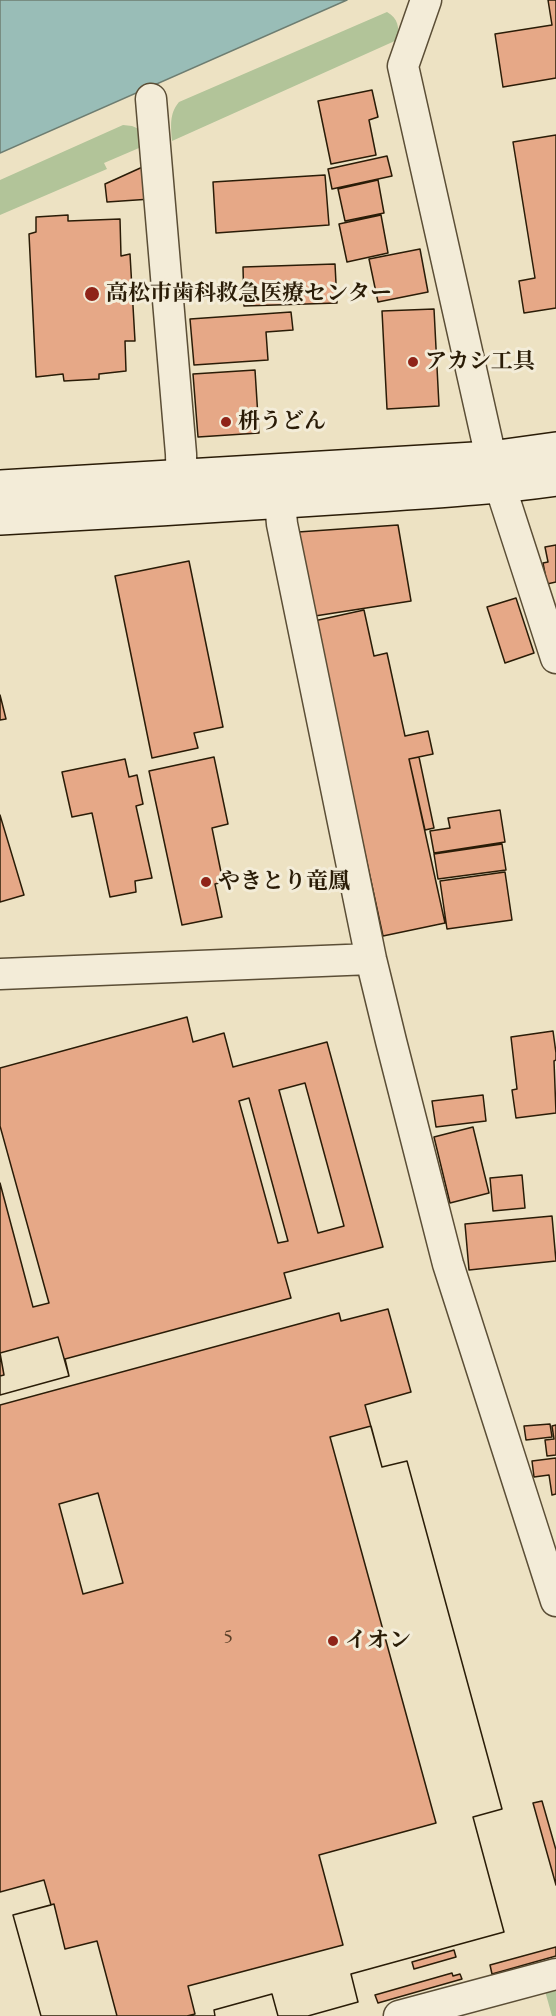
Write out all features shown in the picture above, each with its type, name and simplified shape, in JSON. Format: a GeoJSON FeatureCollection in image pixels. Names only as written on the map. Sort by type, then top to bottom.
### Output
{"type":"FeatureCollection","features":[{"type":"Feature","properties":{"kind":"street"},"geometry":{"type":"LineString","coordinates":[[426,0],[403,66],[495,473],[556,658]]}},
{"type":"Feature","properties":{"kind":"street"},"geometry":{"type":"LineString","coordinates":[[151,99],[181,454],[183,509]]}},
{"type":"Feature","properties":{"kind":"street"},"geometry":{"type":"LineString","coordinates":[[0,518],[280,502],[495,473],[556,449]]}},
{"type":"Feature","properties":{"kind":"street"},"geometry":{"type":"LineString","coordinates":[[0,487],[181,476],[495,473],[556,479]]}},
{"type":"Feature","properties":{"kind":"street"},"geometry":{"type":"LineString","coordinates":[[280,502],[282,524],[371,959],[448,1264],[556,1600]]}},
{"type":"Feature","properties":{"kind":"street"},"geometry":{"type":"LineString","coordinates":[[0,974],[371,959]]}},
{"type":"Feature","properties":{"kind":"street"},"geometry":{"type":"LineString","coordinates":[[407,2015],[556,1974]]}},
{"type":"Feature","properties":{"kind":"green space"},"geometry":{"type":"Polygon","coordinates":[[[387,12],[394,17],[397,24],[397,40],[172,141],[172,116],[179,102],[387,12]]]}},
{"type":"Feature","properties":{"kind":"green space"},"geometry":{"type":"Polygon","coordinates":[[[123,125],[139,129],[146,145],[104,163],[107,169],[0,215],[0,180],[123,125]]]}},
{"type":"Feature","properties":{"kind":"green space"},"geometry":{"type":"Polygon","coordinates":[[[556,1988],[556,2016],[552,2016],[545,1991],[556,1988]]]}},
{"type":"Feature","properties":{"kind":"water"},"geometry":{"type":"Polygon","coordinates":[[[0,0],[347,0],[0,153],[0,0]]]}},
{"type":"Feature","properties":{"kind":"building"},"geometry":{"type":"Polygon","coordinates":[[[548,0],[556,0],[556,78],[503,87],[495,34],[552,25],[548,0]]]}},
{"type":"Feature","properties":{"kind":"building"},"geometry":{"type":"Polygon","coordinates":[[[372,90],[378,117],[369,120],[376,155],[331,164],[318,101],[372,90]]]}},
{"type":"Feature","properties":{"kind":"building"},"geometry":{"type":"Polygon","coordinates":[[[556,135],[556,308],[524,313],[519,281],[535,278],[513,142],[556,135]]]}},
{"type":"Feature","properties":{"kind":"building"},"geometry":{"type":"Polygon","coordinates":[[[387,156],[392,176],[332,189],[328,169],[387,156]]]}},
{"type":"Feature","properties":{"kind":"building"},"geometry":{"type":"Polygon","coordinates":[[[147,165],[151,199],[107,202],[105,184],[147,165]]]}},
{"type":"Feature","properties":{"kind":"building"},"geometry":{"type":"Polygon","coordinates":[[[325,175],[329,225],[216,233],[213,182],[325,175]]]}},
{"type":"Feature","properties":{"kind":"building"},"geometry":{"type":"Polygon","coordinates":[[[378,180],[384,213],[345,221],[338,189],[378,180]]]}},
{"type":"Feature","properties":{"kind":"building"},"geometry":{"type":"Polygon","coordinates":[[[68,215],[68,221],[120,219],[121,256],[130,254],[135,341],[125,341],[126,371],[99,374],[99,379],[64,381],[63,374],[36,377],[29,234],[36,232],[36,217],[68,215]]]}},
{"type":"Feature","properties":{"kind":"building"},"geometry":{"type":"Polygon","coordinates":[[[381,215],[388,253],[347,262],[339,224],[381,215]]]}},
{"type":"Feature","properties":{"kind":"building"},"geometry":{"type":"Polygon","coordinates":[[[420,249],[428,292],[378,302],[369,259],[420,249]]]}},
{"type":"Feature","properties":{"kind":"building"},"geometry":{"type":"Polygon","coordinates":[[[335,264],[337,303],[244,306],[243,267],[335,264]]]}},
{"type":"Feature","properties":{"kind":"building"},"geometry":{"type":"Polygon","coordinates":[[[434,309],[439,406],[387,409],[382,311],[434,309]]]}},
{"type":"Feature","properties":{"kind":"building"},"geometry":{"type":"Polygon","coordinates":[[[291,312],[293,330],[266,332],[268,360],[194,365],[190,319],[291,312]]]}},
{"type":"Feature","properties":{"kind":"building"},"geometry":{"type":"Polygon","coordinates":[[[255,370],[259,433],[198,437],[193,374],[255,370]]]}},
{"type":"Feature","properties":{"kind":"building"},"geometry":{"type":"Polygon","coordinates":[[[398,525],[411,601],[315,616],[298,532],[398,525]]]}},
{"type":"Feature","properties":{"kind":"building"},"geometry":{"type":"Polygon","coordinates":[[[556,545],[556,582],[547,584],[543,563],[548,562],[545,547],[556,545]]]}},
{"type":"Feature","properties":{"kind":"building"},"geometry":{"type":"Polygon","coordinates":[[[189,561],[223,727],[194,733],[198,748],[152,758],[115,576],[189,561]]]}},
{"type":"Feature","properties":{"kind":"building"},"geometry":{"type":"Polygon","coordinates":[[[516,598],[534,653],[505,663],[487,607],[516,598]]]}},
{"type":"Feature","properties":{"kind":"building"},"geometry":{"type":"Polygon","coordinates":[[[364,610],[374,656],[387,653],[405,736],[428,731],[433,754],[409,759],[445,923],[383,936],[314,621],[364,610]]]}},
{"type":"Feature","properties":{"kind":"building"},"geometry":{"type":"Polygon","coordinates":[[[0,695],[6,719],[0,720],[0,695]]]}},
{"type":"Feature","properties":{"kind":"building"},"geometry":{"type":"Polygon","coordinates":[[[214,757],[228,824],[212,828],[223,882],[215,884],[222,917],[182,925],[149,771],[214,757]]]}},
{"type":"Feature","properties":{"kind":"building"},"geometry":{"type":"Polygon","coordinates":[[[419,757],[434,828],[425,830],[409,759],[419,757]]]}},
{"type":"Feature","properties":{"kind":"building"},"geometry":{"type":"Polygon","coordinates":[[[125,759],[129,777],[137,775],[143,804],[136,806],[152,878],[135,881],[136,892],[110,897],[92,813],[72,817],[62,772],[125,759]]]}},
{"type":"Feature","properties":{"kind":"building"},"geometry":{"type":"Polygon","coordinates":[[[500,810],[505,842],[434,853],[430,831],[450,828],[448,818],[500,810]]]}},
{"type":"Feature","properties":{"kind":"building"},"geometry":{"type":"Polygon","coordinates":[[[0,815],[24,895],[0,902],[0,815]]]}},
{"type":"Feature","properties":{"kind":"building"},"geometry":{"type":"Polygon","coordinates":[[[502,844],[506,870],[438,879],[434,854],[502,844]]]}},
{"type":"Feature","properties":{"kind":"building"},"geometry":{"type":"Polygon","coordinates":[[[505,872],[512,920],[447,929],[440,881],[505,872]]]}},
{"type":"Feature","properties":{"kind":"building"},"geometry":{"type":"Polygon","coordinates":[[[187,1017],[193,1042],[224,1033],[233,1067],[327,1042],[383,1247],[284,1273],[291,1298],[65,1359],[69,1376],[0,1395],[0,1183],[33,1307],[49,1303],[0,1126],[0,1068],[187,1017]],[[305,1083],[279,1090],[318,1233],[344,1226],[305,1083]],[[249,1098],[239,1101],[278,1243],[288,1241],[249,1098]]]}},
{"type":"Feature","properties":{"kind":"building"},"geometry":{"type":"Polygon","coordinates":[[[553,1031],[556,1053],[554,1061],[556,1113],[516,1118],[512,1090],[517,1089],[511,1037],[553,1031]]]}},
{"type":"Feature","properties":{"kind":"building"},"geometry":{"type":"Polygon","coordinates":[[[483,1095],[486,1121],[436,1127],[432,1101],[483,1095]]]}},
{"type":"Feature","properties":{"kind":"building"},"geometry":{"type":"Polygon","coordinates":[[[473,1127],[489,1193],[450,1203],[434,1137],[473,1127]]]}},
{"type":"Feature","properties":{"kind":"building"},"geometry":{"type":"Polygon","coordinates":[[[522,1175],[525,1208],[493,1211],[490,1178],[522,1175]]]}},
{"type":"Feature","properties":{"kind":"building"},"geometry":{"type":"Polygon","coordinates":[[[552,1216],[556,1261],[469,1270],[465,1224],[552,1216]]]}},
{"type":"Feature","properties":{"kind":"building"},"geometry":{"type":"Polygon","coordinates":[[[388,1309],[411,1392],[365,1405],[382,1467],[407,1461],[502,1809],[473,1817],[504,1932],[351,1974],[358,2002],[308,2016],[278,2016],[272,1994],[214,2010],[215,2016],[41,2016],[13,1915],[51,1905],[44,1880],[0,1892],[0,1405],[339,1313],[341,1321],[388,1309]]]}},
{"type":"Feature","properties":{"kind":"building"},"geometry":{"type":"Polygon","coordinates":[[[58,1337],[69,1376],[0,1395],[0,1376],[4,1375],[0,1353],[58,1337]]]}},
{"type":"Feature","properties":{"kind":"building"},"geometry":{"type":"Polygon","coordinates":[[[550,1424],[552,1437],[526,1440],[524,1426],[550,1424]]]}},
{"type":"Feature","properties":{"kind":"building"},"geometry":{"type":"Polygon","coordinates":[[[556,1425],[556,1455],[547,1456],[545,1440],[554,1439],[552,1426],[556,1425]]]}},
{"type":"Feature","properties":{"kind":"building"},"geometry":{"type":"Polygon","coordinates":[[[371,1426],[382,1467],[407,1461],[502,1809],[473,1817],[504,1932],[351,1974],[358,2002],[308,2016],[278,2016],[272,1994],[214,2010],[215,2016],[187,2016],[195,2014],[188,1986],[343,1945],[319,1855],[436,1823],[330,1437],[371,1426]]]}},
{"type":"Feature","properties":{"kind":"building"},"geometry":{"type":"Polygon","coordinates":[[[556,1458],[556,1494],[552,1495],[549,1475],[534,1477],[532,1461],[556,1458]]]}},
{"type":"Feature","properties":{"kind":"building"},"geometry":{"type":"Polygon","coordinates":[[[98,1493],[123,1583],[83,1594],[59,1504],[98,1493]]]}},
{"type":"Feature","properties":{"kind":"building"},"geometry":{"type":"Polygon","coordinates":[[[542,1801],[556,1850],[556,1885],[533,1803],[542,1801]]]}},
{"type":"Feature","properties":{"kind":"building"},"geometry":{"type":"Polygon","coordinates":[[[54,1904],[65,1949],[97,1941],[117,2016],[41,2016],[13,1915],[54,1904]]]}},
{"type":"Feature","properties":{"kind":"building"},"geometry":{"type":"Polygon","coordinates":[[[556,1947],[556,1956],[492,1974],[490,1965],[556,1947]]]}},
{"type":"Feature","properties":{"kind":"building"},"geometry":{"type":"Polygon","coordinates":[[[454,1950],[456,1957],[414,1969],[412,1962],[454,1950]]]}},
{"type":"Feature","properties":{"kind":"building"},"geometry":{"type":"Polygon","coordinates":[[[452,1973],[453,1976],[460,1974],[462,1979],[378,2003],[375,1995],[452,1973]]]}},
{"type":"Feature","properties":{"kind":"place","name":"高松市歯科救急医療センター"},"geometry":{"type":"Point","coordinates":[92,294]}},
{"type":"Feature","properties":{"kind":"place","name":"アカシ工具"},"geometry":{"type":"Point","coordinates":[413,362]}},
{"type":"Feature","properties":{"kind":"place","name":"枡うどん"},"geometry":{"type":"Point","coordinates":[226,422]}},
{"type":"Feature","properties":{"kind":"place","name":"やきとり竜鳳"},"geometry":{"type":"Point","coordinates":[206,882]}},
{"type":"Feature","properties":{"kind":"place","name":"イオン"},"geometry":{"type":"Point","coordinates":[333,1641]}}]}
